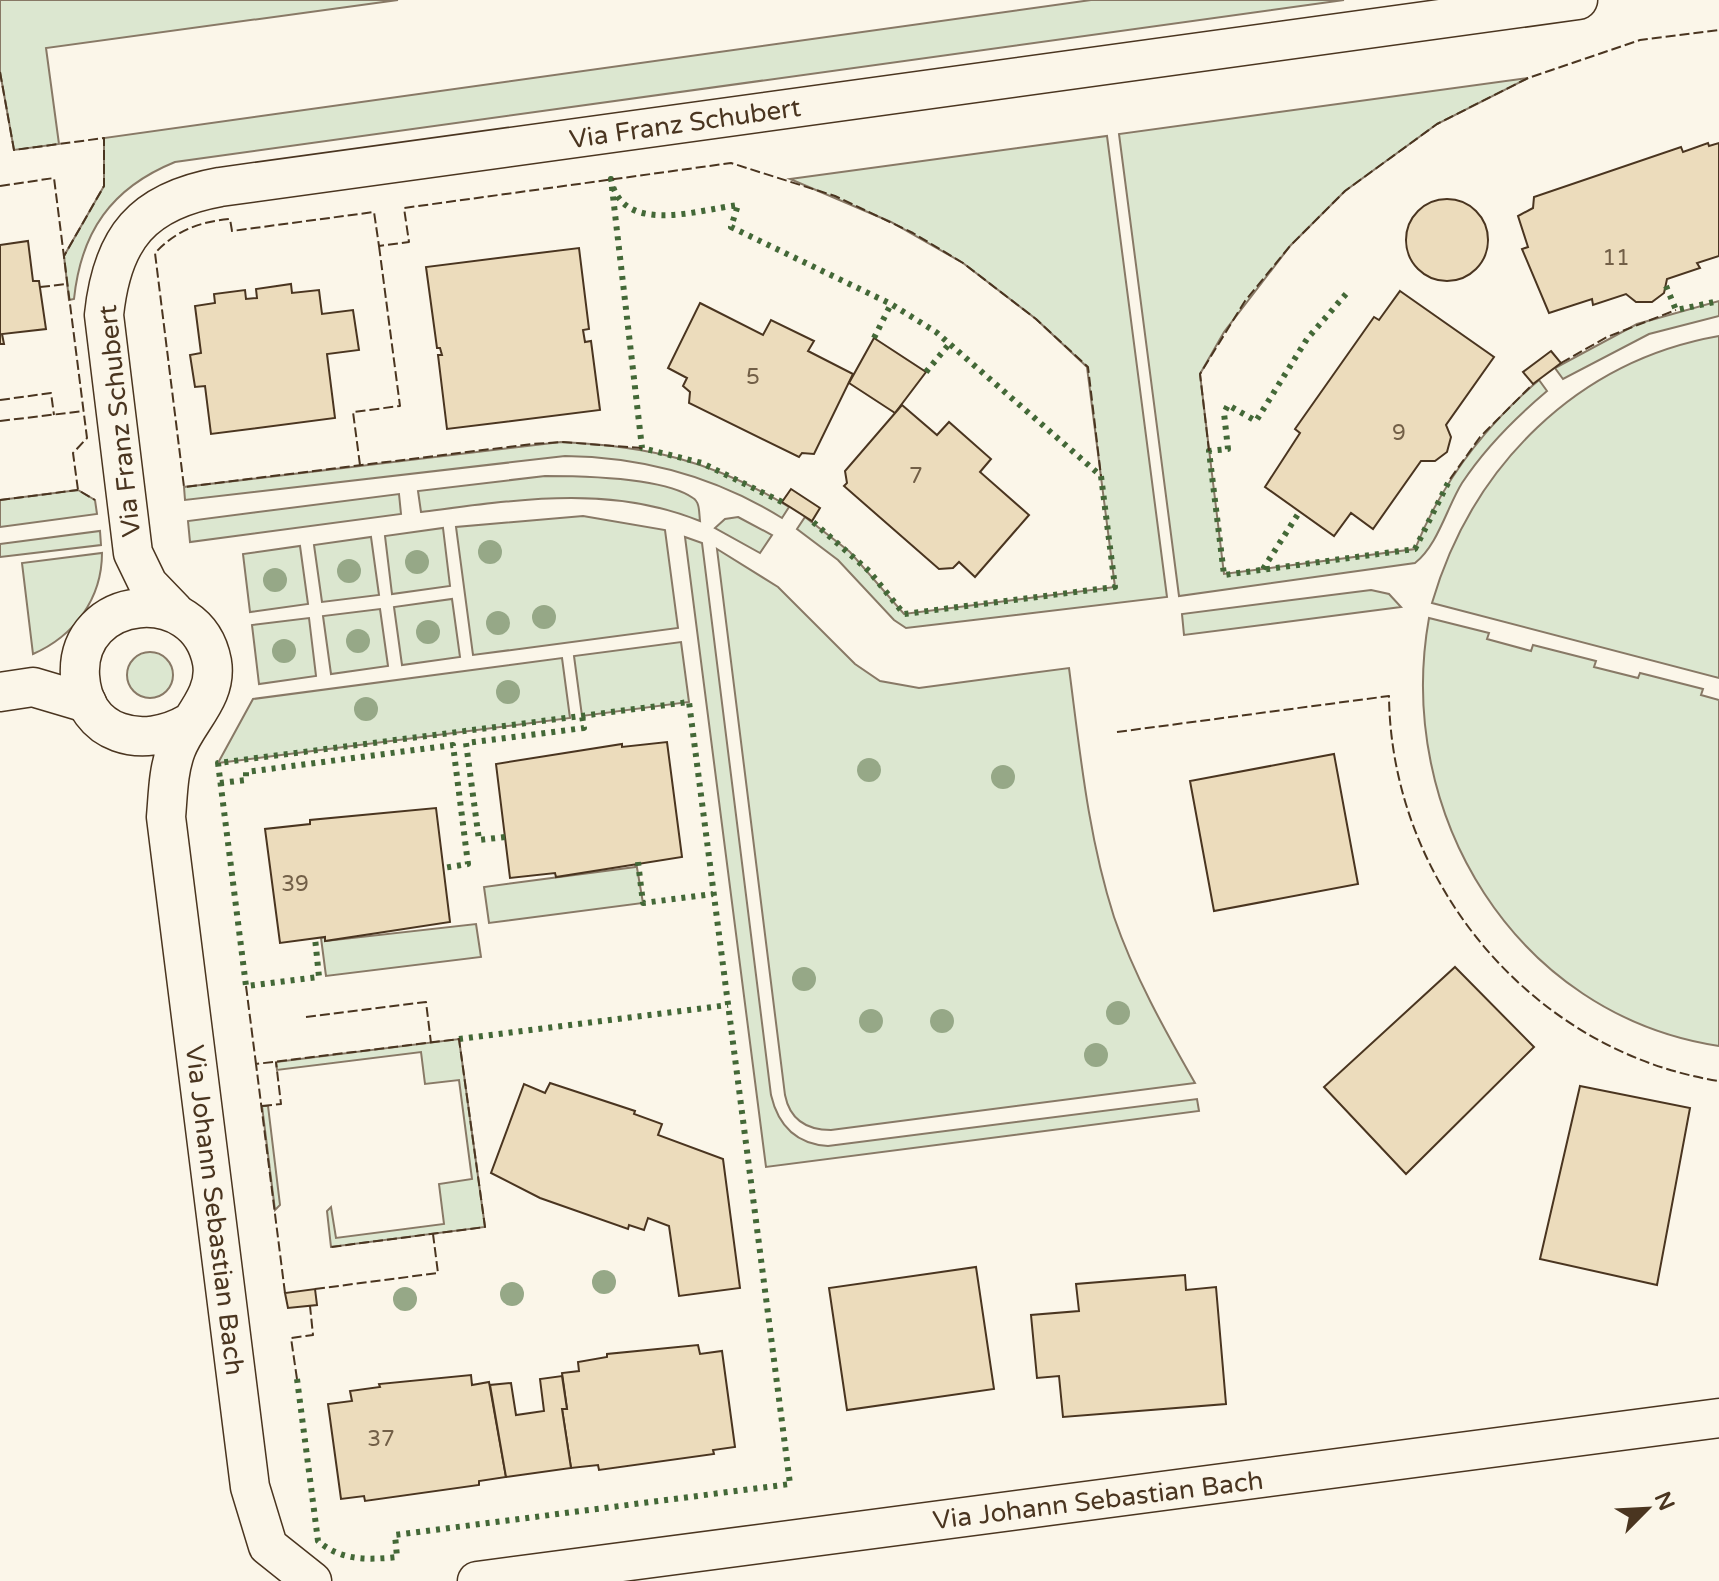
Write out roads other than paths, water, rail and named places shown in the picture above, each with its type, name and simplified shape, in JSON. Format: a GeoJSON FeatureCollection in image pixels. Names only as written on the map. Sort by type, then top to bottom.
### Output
{"type":"FeatureCollection","features":[{"type":"Feature","properties":{"kind":"street","name":"Via Franz Schubert"},"geometry":{"type":"LineString","coordinates":[[174,611],[148,584],[133,553],[104,315],[108,277],[122,244],[152,210],[184,196],[220,187],[1578,0]]}},
{"type":"Feature","properties":{"kind":"street","name":"Via Franz Schubert"},"geometry":{"type":"LineString","coordinates":[[112,615],[133,553]]}},
{"type":"Feature","properties":{"kind":"street"},"geometry":{"type":"LineString","coordinates":[[16,690],[66,665],[85,646],[96,628],[112,615],[131,607],[153,605],[174,611],[193,624],[205,642],[212,663],[211,686],[203,706],[189,723],[170,734],[148,739],[130,737],[98,719],[87,703],[79,665],[85,646]]}},
{"type":"Feature","properties":{"kind":"street"},"geometry":{"type":"LineString","coordinates":[[16,690],[87,703]]}},
{"type":"Feature","properties":{"kind":"street","name":"Via Johann Sebastian Bach"},"geometry":{"type":"LineString","coordinates":[[189,723],[175,751],[166,817],[250,1487],[268,1546],[312,1581]]}},
{"type":"Feature","properties":{"kind":"street","name":"Via Johann Sebastian Bach"},"geometry":{"type":"LineString","coordinates":[[130,737],[166,817]]}},
{"type":"Feature","properties":{"kind":"street","name":"Via Johann Sebastian Bach"},"geometry":{"type":"LineString","coordinates":[[477,1581],[1719,1418]]}}]}
